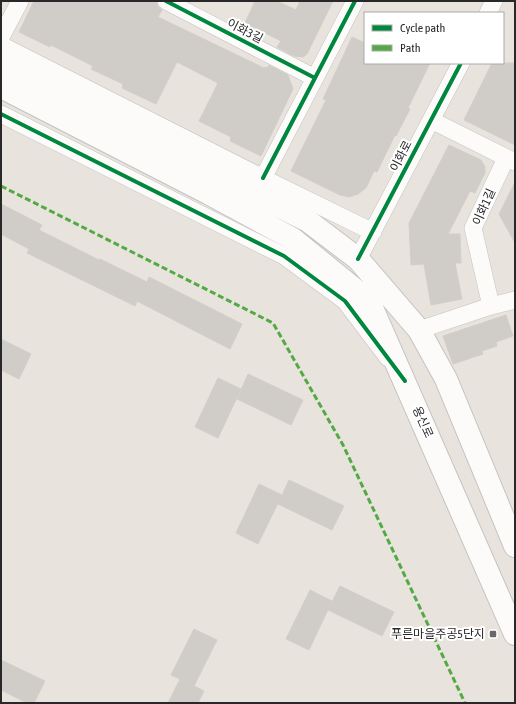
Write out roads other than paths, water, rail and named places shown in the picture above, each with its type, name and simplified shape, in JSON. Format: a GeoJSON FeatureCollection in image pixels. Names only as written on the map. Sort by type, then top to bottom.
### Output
{"type":"FeatureCollection","features":[{"type":"Feature","properties":{"kind":"main road"},"geometry":{"type":"LineString","coordinates":[[1,64],[308,221],[358,259],[419,330],[446,379],[515,546]]}},
{"type":"Feature","properties":{"kind":"main road","name":"용신로"},"geometry":{"type":"LineString","coordinates":[[1,87],[208,193],[293,239],[369,301],[515,634]]}},
{"type":"Feature","properties":{"kind":"street"},"geometry":{"type":"LineString","coordinates":[[1,37],[20,1]]}},
{"type":"Feature","properties":{"kind":"street","name":"이화3길"},"geometry":{"type":"LineString","coordinates":[[166,1],[315,78]]}},
{"type":"Feature","properties":{"kind":"street"},"geometry":{"type":"LineString","coordinates":[[263,178],[355,1]]}},
{"type":"Feature","properties":{"kind":"street"},"geometry":{"type":"LineString","coordinates":[[488,12],[494,1]]}},
{"type":"Feature","properties":{"kind":"street"},"geometry":{"type":"LineString","coordinates":[[1,45],[373,232]]}},
{"type":"Feature","properties":{"kind":"street","name":"이화로"},"geometry":{"type":"LineString","coordinates":[[358,259],[460,64]]}},
{"type":"Feature","properties":{"kind":"street"},"geometry":{"type":"LineString","coordinates":[[1,114],[284,256],[345,301],[405,381]]}},
{"type":"Feature","properties":{"kind":"street"},"geometry":{"type":"LineString","coordinates":[[431,120],[511,160]]}},
{"type":"Feature","properties":{"kind":"street","name":"이화1길"},"geometry":{"type":"LineString","coordinates":[[491,306],[473,228],[511,160]]}},
{"type":"Feature","properties":{"kind":"street"},"geometry":{"type":"LineString","coordinates":[[419,330],[491,306],[515,300]]}},
{"type":"Feature","properties":{"kind":"place","name":"푸른마을주공5단지"},"geometry":{"type":"Point","coordinates":[493,634]}}]}
